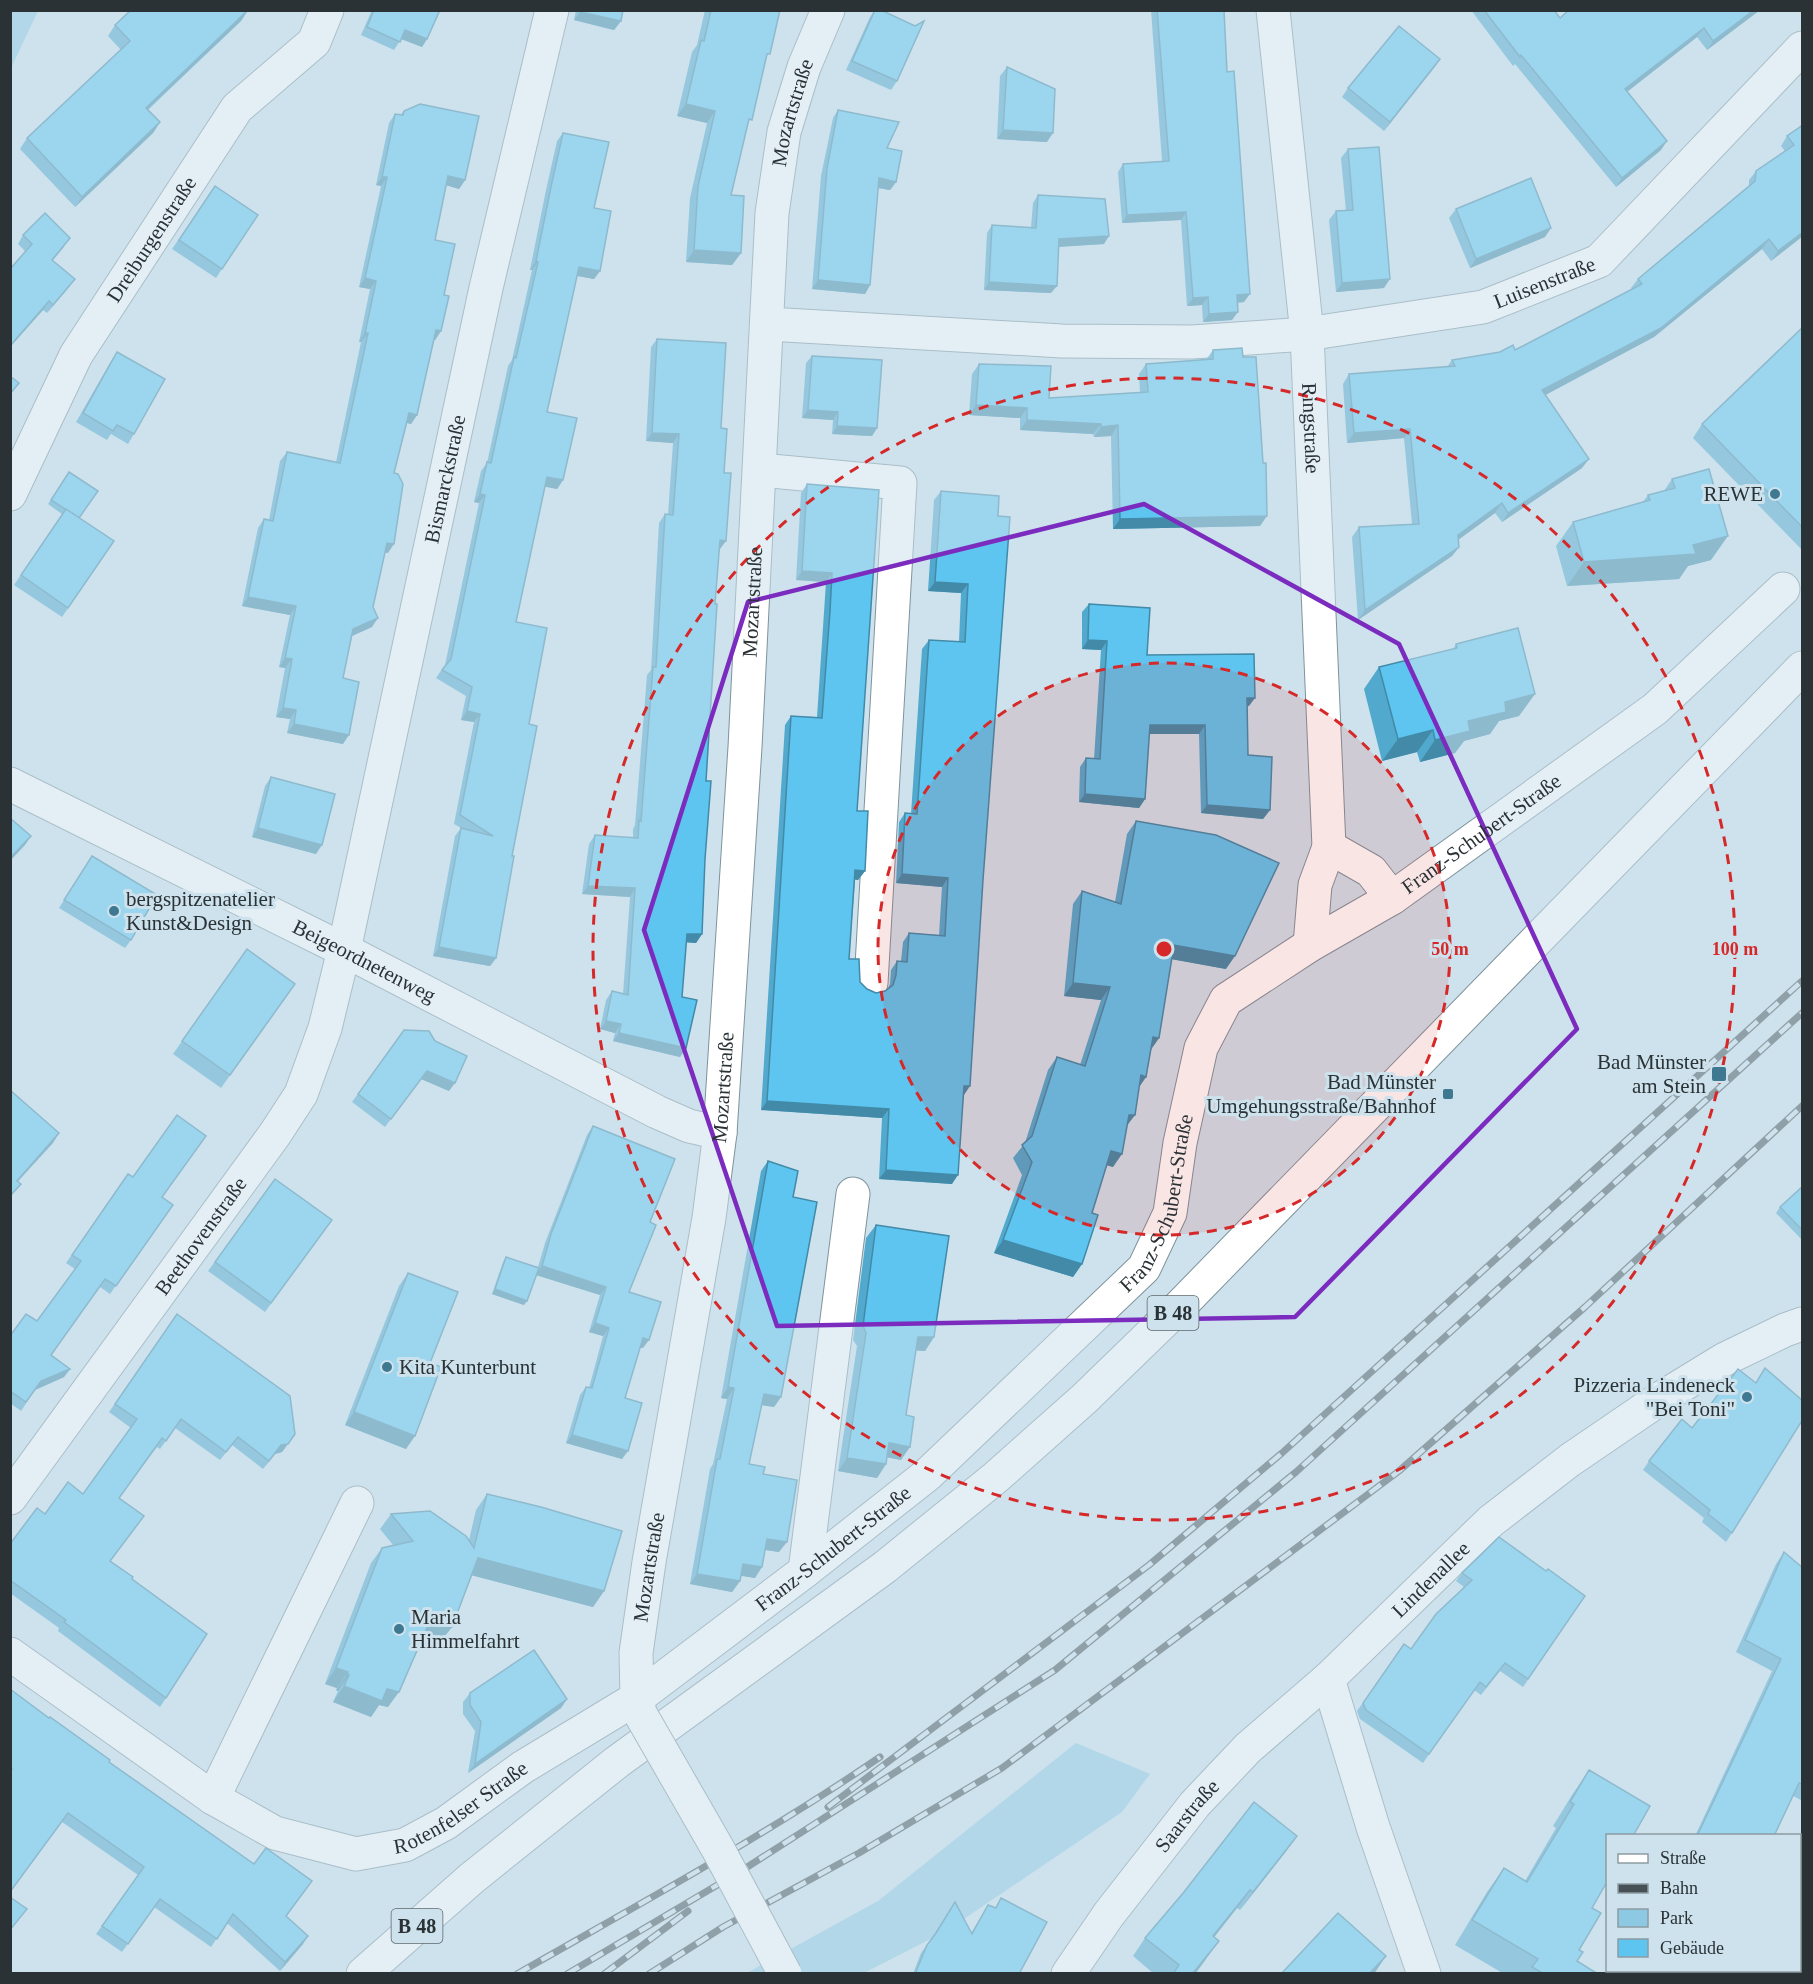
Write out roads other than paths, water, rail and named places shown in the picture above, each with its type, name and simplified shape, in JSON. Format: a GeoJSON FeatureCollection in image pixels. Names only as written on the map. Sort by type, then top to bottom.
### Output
{"type":"FeatureCollection","features":[{"type":"Feature","properties":{"kind":"street","name":"Dreiburgenstraße"},"geometry":{"type":"LineString","coordinates":[[10,494],[75,355],[237,108],[314,42],[327,10]]}},
{"type":"Feature","properties":{"kind":"street","name":"Bismarckstraße"},"geometry":{"type":"LineString","coordinates":[[344,950],[486,288],[552,10]]}},
{"type":"Feature","properties":{"kind":"street","name":"Mozartstraße"},"geometry":{"type":"LineString","coordinates":[[639,1707],[636,1653],[709,1218],[720,1133],[730,998],[760,470],[772,213],[784,132],[804,67],[828,10]]}},
{"type":"Feature","properties":{"kind":"street","name":"Ringstraße"},"geometry":{"type":"LineString","coordinates":[[1273,10],[1307,334],[1329,848],[1315,885],[1310,945]]}},
{"type":"Feature","properties":{"kind":"street","name":"Luisenstraße"},"geometry":{"type":"LineString","coordinates":[[768,324],[1062,341],[1192,342],[1307,334],[1483,307],[1599,261],[1803,48]]}},
{"type":"Feature","properties":{"kind":"street"},"geometry":{"type":"LineString","coordinates":[[760,470],[900,483],[871,983]]}},
{"type":"Feature","properties":{"kind":"street","name":"Franz-Schubert-Straße"},"geometry":{"type":"LineString","coordinates":[[639,1707],[927,1475],[1144,1268],[1170,1213],[1180,1143],[1201,1048],[1226,1000],[1310,945],[1392,898],[1655,709],[1783,589]]}},
{"type":"Feature","properties":{"kind":"street","name":"B 48"},"geometry":{"type":"LineString","coordinates":[[363,1974],[472,1878],[617,1762],[885,1567],[995,1478],[1084,1400],[1182,1304],[1803,668]]}},
{"type":"Feature","properties":{"kind":"street","name":"Beigeordnetenweg"},"geometry":{"type":"LineString","coordinates":[[10,784],[344,950],[657,1112],[689,1126],[720,1133]]}},
{"type":"Feature","properties":{"kind":"street"},"geometry":{"type":"LineString","coordinates":[[1329,848],[1371,871],[1392,898]]}},
{"type":"Feature","properties":{"kind":"street","name":"Beethovenstraße"},"geometry":{"type":"LineString","coordinates":[[10,1498],[302,1094],[325,1028],[344,950]]}},
{"type":"Feature","properties":{"kind":"street"},"geometry":{"type":"LineString","coordinates":[[806,1571],[853,1194]]}},
{"type":"Feature","properties":{"kind":"street","name":"Lindenallee"},"geometry":{"type":"LineString","coordinates":[[1328,1679],[1491,1521],[1570,1460],[1658,1400],[1725,1359],[1785,1330],[1803,1324]]}},
{"type":"Feature","properties":{"kind":"street"},"geometry":{"type":"LineString","coordinates":[[213,1798],[357,1503]]}},
{"type":"Feature","properties":{"kind":"street","name":"Rotenfelser Straße"},"geometry":{"type":"LineString","coordinates":[[10,1654],[213,1798],[275,1833],[356,1854],[405,1845],[446,1823],[523,1767],[639,1707]]}},
{"type":"Feature","properties":{"kind":"street"},"geometry":{"type":"LineString","coordinates":[[1328,1679],[1373,1827],[1424,1974]]}},
{"type":"Feature","properties":{"kind":"street","name":"Saarstraße"},"geometry":{"type":"LineString","coordinates":[[1068,1974],[1109,1914],[1195,1804],[1248,1748],[1328,1679]]}},
{"type":"Feature","properties":{"kind":"street"},"geometry":{"type":"LineString","coordinates":[[639,1707],[785,1974]]}},
{"type":"Feature","properties":{"kind":"railway"},"geometry":{"type":"LineString","coordinates":[[828,1807],[1149,1565],[1282,1453],[1802,981]]}},
{"type":"Feature","properties":{"kind":"railway"},"geometry":{"type":"LineString","coordinates":[[567,1974],[741,1871],[1055,1670],[1296,1472],[1802,1013]]}},
{"type":"Feature","properties":{"kind":"railway"},"geometry":{"type":"LineString","coordinates":[[649,1974],[723,1927],[859,1853],[1002,1768],[1399,1471],[1585,1307],[1802,1106]]}},
{"type":"Feature","properties":{"kind":"railway"},"geometry":{"type":"LineString","coordinates":[[517,1974],[746,1842],[880,1757]]}},
{"type":"Feature","properties":{"kind":"railway"},"geometry":{"type":"LineString","coordinates":[[604,1974],[688,1911]]}},
{"type":"Feature","properties":{"kind":"place","name":"REWE"},"geometry":{"type":"Point","coordinates":[1775,494]}},
{"type":"Feature","properties":{"kind":"place","name":"bergspitzenatelier Kunst&Design"},"geometry":{"type":"Point","coordinates":[114,911]}},
{"type":"Feature","properties":{"kind":"place","name":"Bad Münster am Stein"},"geometry":{"type":"Point","coordinates":[1719,1074]}},
{"type":"Feature","properties":{"kind":"place","name":"Bad Münster Umgehungsstraße/Bahnhof"},"geometry":{"type":"Point","coordinates":[1448,1094]}},
{"type":"Feature","properties":{"kind":"place","name":"Kita Kunterbunt"},"geometry":{"type":"Point","coordinates":[387,1367]}},
{"type":"Feature","properties":{"kind":"place","name":"Pizzeria Lindeneck \"Bei Toni\""},"geometry":{"type":"Point","coordinates":[1747,1397]}},
{"type":"Feature","properties":{"kind":"place","name":"Maria Himmelfahrt"},"geometry":{"type":"Point","coordinates":[399,1629]}}]}
